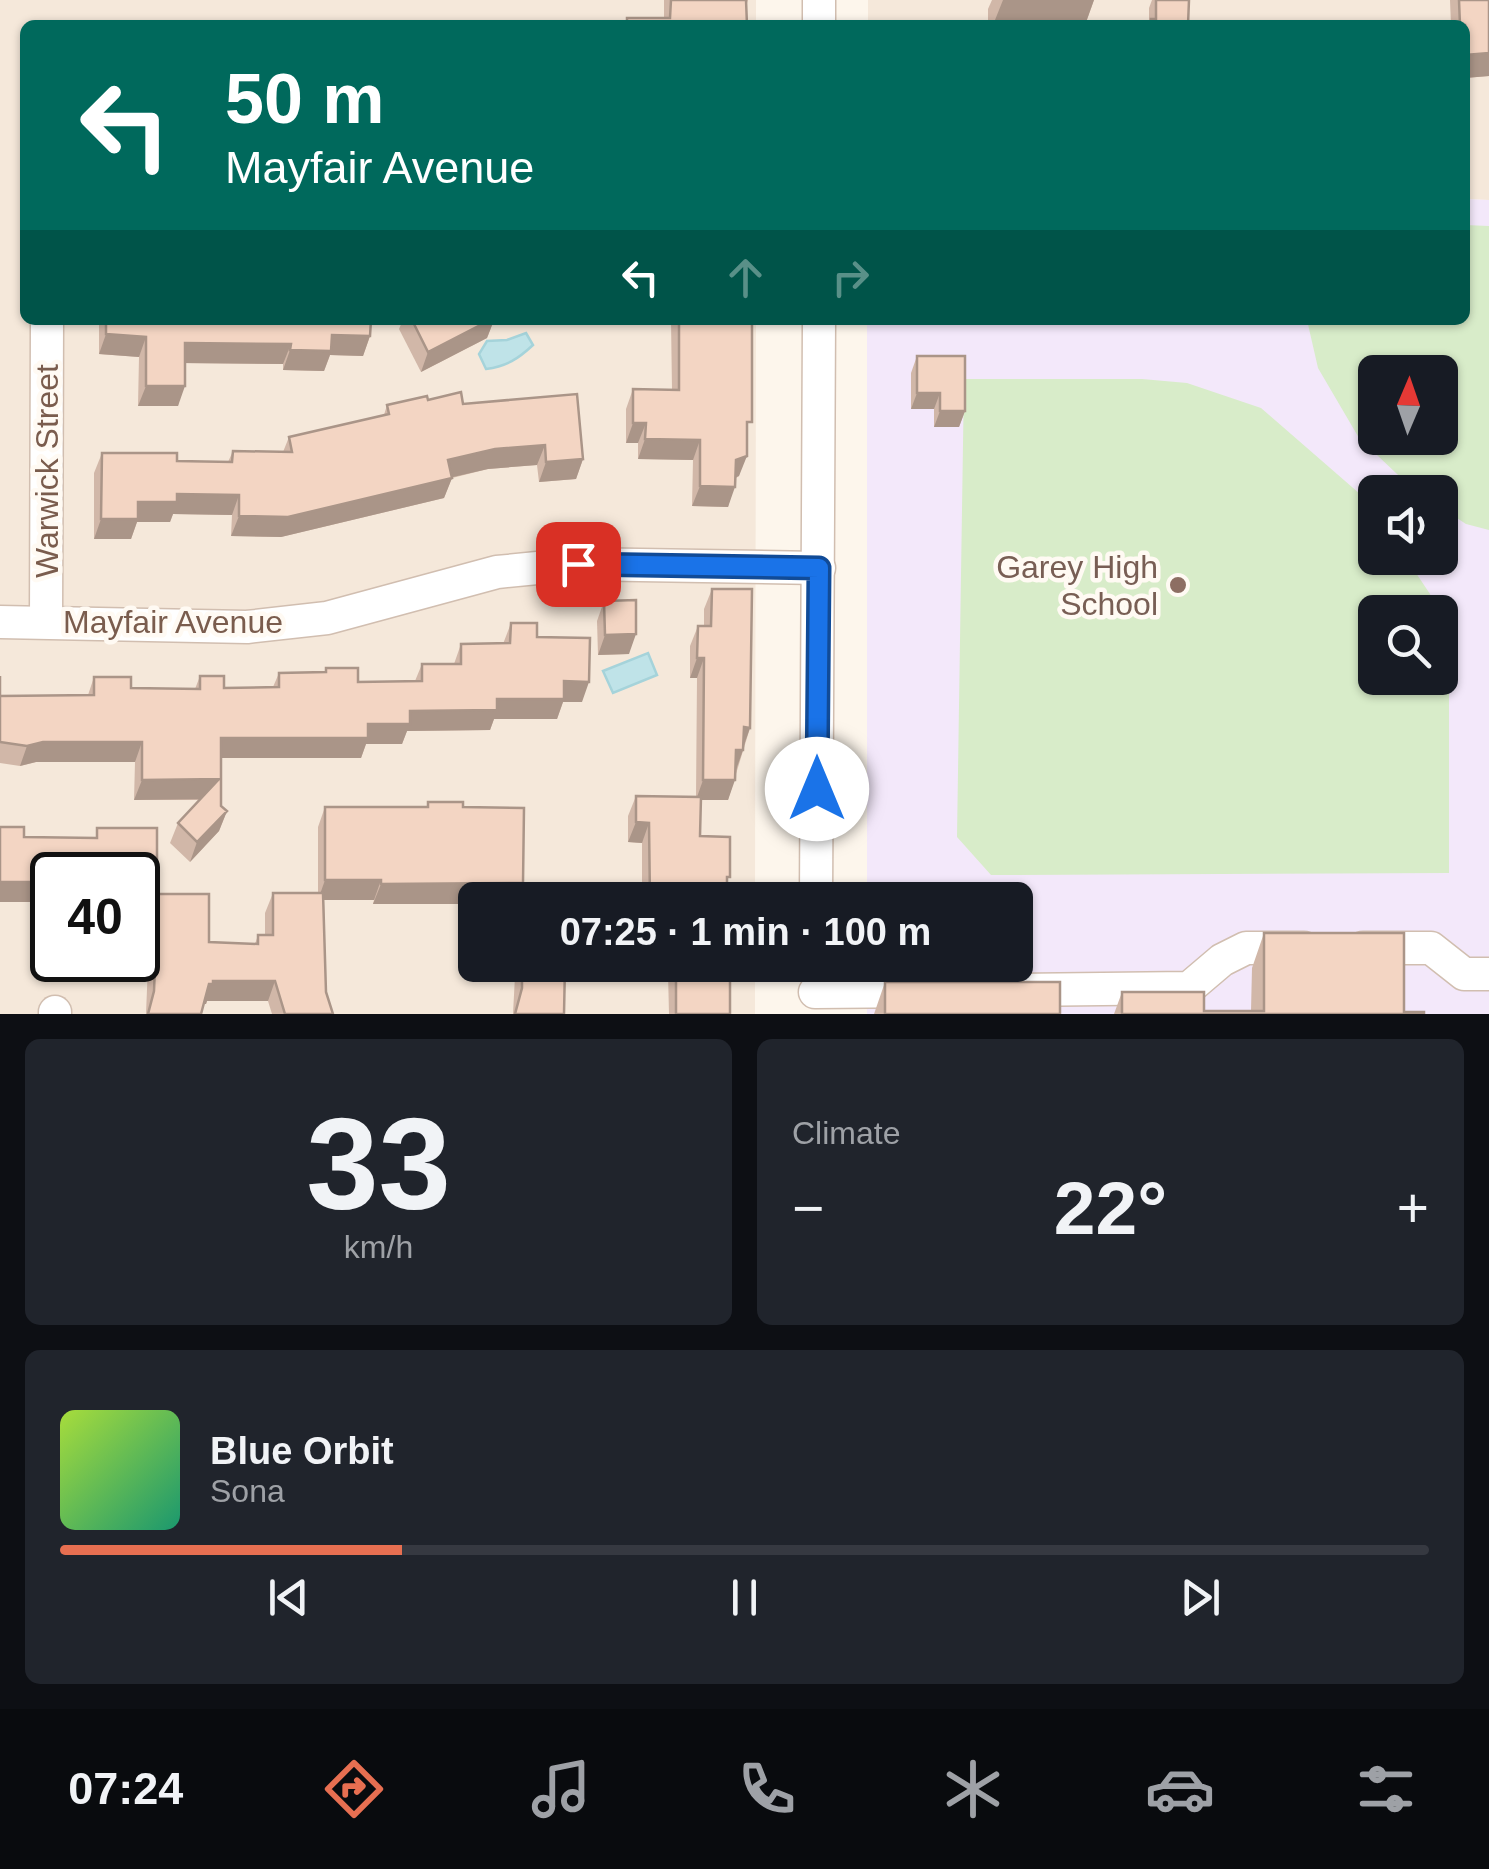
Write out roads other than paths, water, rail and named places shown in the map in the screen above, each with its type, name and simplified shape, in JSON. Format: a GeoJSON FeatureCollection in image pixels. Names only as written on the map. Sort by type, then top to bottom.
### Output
{"type":"FeatureCollection","features":[{"type":"Feature","properties":{"kind":"street","name":"Warwick Street"},"geometry":{"type":"LineString","coordinates":[[46,622],[48,325]]}},
{"type":"Feature","properties":{"kind":"street"},"geometry":{"type":"LineString","coordinates":[[816,882],[819,325]]}},
{"type":"Feature","properties":{"kind":"street","name":"Mayfair Avenue"},"geometry":{"type":"LineString","coordinates":[[0,622],[247,627],[327,618],[498,572],[578,564],[819,568]]}},
{"type":"Feature","properties":{"kind":"street"},"geometry":{"type":"LineString","coordinates":[[987,990],[1083,1002],[1188,988],[1222,960],[1246,948],[1431,948],[1464,974],[1489,974]]}},
{"type":"Feature","properties":{"kind":"street"},"geometry":{"type":"LineString","coordinates":[[815,990],[949,990]]}},
{"type":"Feature","properties":{"kind":"water"},"geometry":{"type":"Polygon","coordinates":[[[526,333],[533,345],[528,350],[506,364],[486,369],[479,354],[487,341],[507,340],[526,333]]]}},
{"type":"Feature","properties":{"kind":"water"},"geometry":{"type":"Polygon","coordinates":[[[648,653],[657,675],[613,693],[603,671],[648,653]]]}},
{"type":"Feature","properties":{"kind":"place","name":"Garey High School"},"geometry":{"type":"Point","coordinates":[1178,585]}}]}
